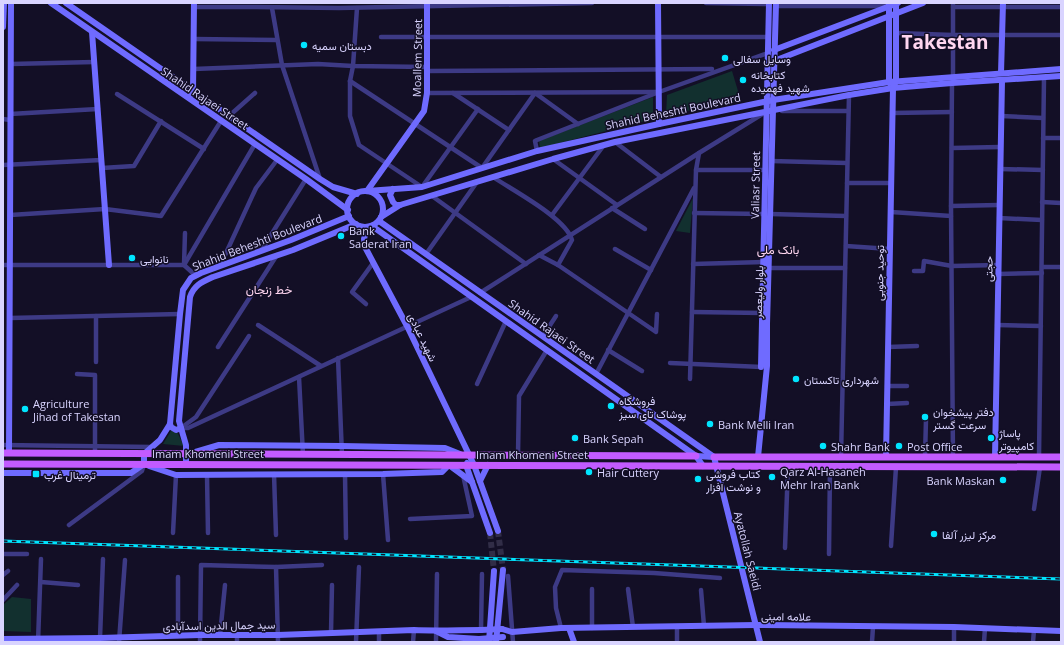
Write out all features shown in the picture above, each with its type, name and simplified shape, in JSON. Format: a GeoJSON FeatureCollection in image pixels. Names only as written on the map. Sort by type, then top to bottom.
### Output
{"type":"FeatureCollection","features":[{"type":"Feature","properties":{"kind":"main road","name":"Imam Khomeni Street"},"geometry":{"type":"LineString","coordinates":[[6,453],[95,450],[144,454],[696,456]]}},
{"type":"Feature","properties":{"kind":"main road"},"geometry":{"type":"LineString","coordinates":[[6,453],[6,464]]}},
{"type":"Feature","properties":{"kind":"main road"},"geometry":{"type":"LineString","coordinates":[[585,466],[586,456]]}},
{"type":"Feature","properties":{"kind":"main road"},"geometry":{"type":"LineString","coordinates":[[612,456],[612,466]]}},
{"type":"Feature","properties":{"kind":"main road","name":"Imam Khomeni Street"},"geometry":{"type":"LineString","coordinates":[[714,457],[1061,457]]}},
{"type":"Feature","properties":{"kind":"main road","name":"Imam Khomeni Street"},"geometry":{"type":"LineString","coordinates":[[6,464],[1061,467]]}},
{"type":"Feature","properties":{"kind":"street"},"geometry":{"type":"LineString","coordinates":[[3,27],[4,3]]}},
{"type":"Feature","properties":{"kind":"street"},"geometry":{"type":"LineString","coordinates":[[6,453],[6,266],[10,215],[11,3]]}},
{"type":"Feature","properties":{"kind":"street","name":"Shahid Rajaei Street"},"geometry":{"type":"LineString","coordinates":[[51,3],[306,179],[349,213]]}},
{"type":"Feature","properties":{"kind":"street","name":"Shahid Rajaei Street"},"geometry":{"type":"LineString","coordinates":[[66,3],[320,179],[333,187],[357,194]]}},
{"type":"Feature","properties":{"kind":"street"},"geometry":{"type":"LineString","coordinates":[[188,99],[193,92],[194,5],[256,5],[272,8],[296,5],[357,8],[427,4],[592,3]]}},
{"type":"Feature","properties":{"kind":"street"},"geometry":{"type":"LineString","coordinates":[[658,3],[659,124]]}},
{"type":"Feature","properties":{"kind":"street"},"geometry":{"type":"LineString","coordinates":[[706,3],[889,5]]}},
{"type":"Feature","properties":{"kind":"street"},"geometry":{"type":"LineString","coordinates":[[537,151],[535,140],[659,92],[771,52],[896,3],[896,81],[893,88]]}},
{"type":"Feature","properties":{"kind":"street"},"geometry":{"type":"LineString","coordinates":[[774,61],[923,3]]}},
{"type":"Feature","properties":{"kind":"street","name":"Moallem Street"},"geometry":{"type":"LineString","coordinates":[[366,191],[424,111],[427,93],[427,4]]}},
{"type":"Feature","properties":{"kind":"street"},"geometry":{"type":"LineString","coordinates":[[770,101],[771,52],[768,37],[772,4]]}},
{"type":"Feature","properties":{"kind":"street","name":"بلوار ولیعصر"},"geometry":{"type":"LineString","coordinates":[[764,367],[768,268],[767,214],[771,161],[770,101],[774,61],[771,52],[772,4]]}},
{"type":"Feature","properties":{"kind":"street"},"geometry":{"type":"LineString","coordinates":[[889,5],[889,82],[893,88]]}},
{"type":"Feature","properties":{"kind":"street"},"geometry":{"type":"LineString","coordinates":[[953,457],[951,206],[953,5],[1061,7]]}},
{"type":"Feature","properties":{"kind":"street"},"geometry":{"type":"LineString","coordinates":[[1001,73],[1003,5]]}},
{"type":"Feature","properties":{"kind":"street"},"geometry":{"type":"LineString","coordinates":[[272,8],[282,65],[320,179]]}},
{"type":"Feature","properties":{"kind":"street"},"geometry":{"type":"LineString","coordinates":[[357,8],[353,66],[350,81],[350,116],[359,145],[422,187],[478,109]]}},
{"type":"Feature","properties":{"kind":"street"},"geometry":{"type":"LineString","coordinates":[[3,22],[11,22]]}},
{"type":"Feature","properties":{"kind":"street"},"geometry":{"type":"LineString","coordinates":[[92,32],[109,265]]}},
{"type":"Feature","properties":{"kind":"street"},"geometry":{"type":"LineString","coordinates":[[896,33],[953,35],[1061,35]]}},
{"type":"Feature","properties":{"kind":"street"},"geometry":{"type":"LineString","coordinates":[[381,37],[768,37]]}},
{"type":"Feature","properties":{"kind":"street"},"geometry":{"type":"LineString","coordinates":[[194,39],[277,40]]}},
{"type":"Feature","properties":{"kind":"street"},"geometry":{"type":"LineString","coordinates":[[11,64],[94,62]]}},
{"type":"Feature","properties":{"kind":"street"},"geometry":{"type":"LineString","coordinates":[[194,69],[318,64],[427,69],[712,69]]}},
{"type":"Feature","properties":{"kind":"street","name":"Shahid Beheshti Boulevard"},"geometry":{"type":"LineString","coordinates":[[380,219],[400,204],[615,142],[848,95],[1001,73],[1061,69]]}},
{"type":"Feature","properties":{"kind":"street","name":"Shahid Beheshti Boulevard"},"geometry":{"type":"LineString","coordinates":[[366,191],[422,187],[537,151],[770,101],[896,81],[1002,81],[1061,76]]}},
{"type":"Feature","properties":{"kind":"street"},"geometry":{"type":"LineString","coordinates":[[1039,457],[1044,78]]}},
{"type":"Feature","properties":{"kind":"street"},"geometry":{"type":"LineString","coordinates":[[350,81],[482,168],[535,93]]}},
{"type":"Feature","properties":{"kind":"street","name":"حجتی"},"geometry":{"type":"LineString","coordinates":[[995,457],[1002,81]]}},
{"type":"Feature","properties":{"kind":"street","name":"توحید جنوبی"},"geometry":{"type":"LineString","coordinates":[[886,457],[893,88]]}},
{"type":"Feature","properties":{"kind":"street"},"geometry":{"type":"LineString","coordinates":[[427,93],[659,92]]}},
{"type":"Feature","properties":{"kind":"street"},"geometry":{"type":"LineString","coordinates":[[229,116],[255,93]]}},
{"type":"Feature","properties":{"kind":"street"},"geometry":{"type":"LineString","coordinates":[[453,93],[509,130]]}},
{"type":"Feature","properties":{"kind":"street"},"geometry":{"type":"LineString","coordinates":[[535,93],[578,124]]}},
{"type":"Feature","properties":{"kind":"street"},"geometry":{"type":"LineString","coordinates":[[118,94],[204,149]]}},
{"type":"Feature","properties":{"kind":"street"},"geometry":{"type":"LineString","coordinates":[[842,457],[848,95]]}},
{"type":"Feature","properties":{"kind":"street"},"geometry":{"type":"LineString","coordinates":[[3,119],[10,117],[98,110]]}},
{"type":"Feature","properties":{"kind":"street"},"geometry":{"type":"LineString","coordinates":[[480,293],[699,153],[770,111],[848,111]]}},
{"type":"Feature","properties":{"kind":"street","name":"Valiasr Street"},"geometry":{"type":"LineString","coordinates":[[758,457],[764,367],[763,313],[767,214],[766,170],[770,111]]}},
{"type":"Feature","properties":{"kind":"street"},"geometry":{"type":"LineString","coordinates":[[892,113],[952,112]]}},
{"type":"Feature","properties":{"kind":"street"},"geometry":{"type":"LineString","coordinates":[[1001,116],[1043,118]]}},
{"type":"Feature","properties":{"kind":"street"},"geometry":{"type":"LineString","coordinates":[[10,215],[105,209],[161,216],[221,121]]}},
{"type":"Feature","properties":{"kind":"street"},"geometry":{"type":"LineString","coordinates":[[102,168],[134,166],[161,122]]}},
{"type":"Feature","properties":{"kind":"street"},"geometry":{"type":"LineString","coordinates":[[1043,138],[1061,138]]}},
{"type":"Feature","properties":{"kind":"street"},"geometry":{"type":"LineString","coordinates":[[615,142],[661,177]]}},
{"type":"Feature","properties":{"kind":"street"},"geometry":{"type":"LineString","coordinates":[[184,265],[255,144]]}},
{"type":"Feature","properties":{"kind":"street"},"geometry":{"type":"LineString","coordinates":[[552,215],[604,145]]}},
{"type":"Feature","properties":{"kind":"street"},"geometry":{"type":"LineString","coordinates":[[952,148],[1000,146]]}},
{"type":"Feature","properties":{"kind":"street"},"geometry":{"type":"LineString","coordinates":[[690,379],[695,186],[699,153]]}},
{"type":"Feature","properties":{"kind":"street"},"geometry":{"type":"LineString","coordinates":[[553,159],[645,229]]}},
{"type":"Feature","properties":{"kind":"street"},"geometry":{"type":"LineString","coordinates":[[3,165],[101,160]]}},
{"type":"Feature","properties":{"kind":"street"},"geometry":{"type":"LineString","coordinates":[[220,266],[256,188],[277,160]]}},
{"type":"Feature","properties":{"kind":"street"},"geometry":{"type":"LineString","coordinates":[[771,161],[847,163]]}},
{"type":"Feature","properties":{"kind":"street"},"geometry":{"type":"LineString","coordinates":[[1000,169],[1043,170]]}},
{"type":"Feature","properties":{"kind":"street"},"geometry":{"type":"LineString","coordinates":[[696,170],[766,170]]}},
{"type":"Feature","properties":{"kind":"street"},"geometry":{"type":"LineString","coordinates":[[493,177],[552,215],[570,235],[572,240],[558,265]]}},
{"type":"Feature","properties":{"kind":"street"},"geometry":{"type":"LineString","coordinates":[[261,251],[306,179]]}},
{"type":"Feature","properties":{"kind":"street"},"geometry":{"type":"LineString","coordinates":[[426,254],[477,182]]}},
{"type":"Feature","properties":{"kind":"street"},"geometry":{"type":"LineString","coordinates":[[847,183],[891,183]]}},
{"type":"Feature","properties":{"kind":"street"},"geometry":{"type":"LineString","coordinates":[[596,374],[695,186]]}},
{"type":"Feature","properties":{"kind":"street"},"geometry":{"type":"LineString","coordinates":[[393,189],[390,195],[391,199],[396,205],[400,204]]}},
{"type":"Feature","properties":{"kind":"street"},"geometry":{"type":"LineString","coordinates":[[366,191],[377,196],[381,200],[383,206],[380,219],[369,226],[356,224],[349,213],[350,201],[357,194],[366,191]]}},
{"type":"Feature","properties":{"kind":"street"},"geometry":{"type":"LineString","coordinates":[[432,196],[526,264]]}},
{"type":"Feature","properties":{"kind":"street"},"geometry":{"type":"LineString","coordinates":[[1042,202],[1061,203]]}},
{"type":"Feature","properties":{"kind":"street"},"geometry":{"type":"LineString","coordinates":[[951,206],[999,205]]}},
{"type":"Feature","properties":{"kind":"street"},"geometry":{"type":"LineString","coordinates":[[890,212],[951,216]]}},
{"type":"Feature","properties":{"kind":"street","name":"Shahid Beheshti Boulevard"},"geometry":{"type":"LineString","coordinates":[[144,454],[160,440],[170,424],[183,290],[188,282],[195,275],[291,240],[349,213]]}},
{"type":"Feature","properties":{"kind":"street"},"geometry":{"type":"LineString","coordinates":[[694,213],[846,216]]}},
{"type":"Feature","properties":{"kind":"street"},"geometry":{"type":"LineString","coordinates":[[999,218],[1042,220]]}},
{"type":"Feature","properties":{"kind":"street","name":"Shahid Rajaei Street"},"geometry":{"type":"LineString","coordinates":[[380,219],[480,293],[714,457]]}},
{"type":"Feature","properties":{"kind":"street","name":"Shahid Beheshti Boulevard"},"geometry":{"type":"LineString","coordinates":[[186,464],[186,444],[179,421],[189,305],[190,297],[194,288],[200,282],[292,250],[356,224]]}},
{"type":"Feature","properties":{"kind":"street","name":"Shahid Rajaei Street"},"geometry":{"type":"LineString","coordinates":[[369,226],[471,296],[696,456]]}},
{"type":"Feature","properties":{"kind":"street","name":"شهید عبادی"},"geometry":{"type":"LineString","coordinates":[[369,226],[364,239],[365,247],[407,326],[466,455],[474,465],[498,531]]}},
{"type":"Feature","properties":{"kind":"street"},"geometry":{"type":"LineString","coordinates":[[184,233],[184,265]]}},
{"type":"Feature","properties":{"kind":"street"},"geometry":{"type":"LineString","coordinates":[[291,240],[292,250]]}},
{"type":"Feature","properties":{"kind":"street"},"geometry":{"type":"LineString","coordinates":[[846,246],[890,249]]}},
{"type":"Feature","properties":{"kind":"street"},"geometry":{"type":"LineString","coordinates":[[615,249],[651,270]]}},
{"type":"Feature","properties":{"kind":"street"},"geometry":{"type":"LineString","coordinates":[[218,347],[277,255]]}},
{"type":"Feature","properties":{"kind":"street"},"geometry":{"type":"LineString","coordinates":[[539,255],[558,265],[627,314],[656,332],[658,314]]}},
{"type":"Feature","properties":{"kind":"street"},"geometry":{"type":"LineString","coordinates":[[914,271],[923,271],[924,261],[952,266],[998,265]]}},
{"type":"Feature","properties":{"kind":"street"},"geometry":{"type":"LineString","coordinates":[[693,264],[764,262]]}},
{"type":"Feature","properties":{"kind":"street"},"geometry":{"type":"LineString","coordinates":[[366,304],[352,292],[373,263]]}},
{"type":"Feature","properties":{"kind":"street"},"geometry":{"type":"LineString","coordinates":[[6,266],[184,265],[195,275]]}},
{"type":"Feature","properties":{"kind":"street"},"geometry":{"type":"LineString","coordinates":[[1042,267],[1061,267]]}},
{"type":"Feature","properties":{"kind":"street"},"geometry":{"type":"LineString","coordinates":[[768,268],[845,268]]}},
{"type":"Feature","properties":{"kind":"street"},"geometry":{"type":"LineString","coordinates":[[998,274],[1042,273]]}},
{"type":"Feature","properties":{"kind":"street"},"geometry":{"type":"LineString","coordinates":[[170,424],[176,430],[188,428],[471,296]]}},
{"type":"Feature","properties":{"kind":"street"},"geometry":{"type":"LineString","coordinates":[[692,312],[763,313]]}},
{"type":"Feature","properties":{"kind":"street"},"geometry":{"type":"LineString","coordinates":[[6,319],[180,314]]}},
{"type":"Feature","properties":{"kind":"street"},"geometry":{"type":"LineString","coordinates":[[96,316],[96,362]]}},
{"type":"Feature","properties":{"kind":"street"},"geometry":{"type":"LineString","coordinates":[[543,336],[556,316]]}},
{"type":"Feature","properties":{"kind":"street"},"geometry":{"type":"LineString","coordinates":[[477,384],[506,321]]}},
{"type":"Feature","properties":{"kind":"street"},"geometry":{"type":"LineString","coordinates":[[998,324],[1041,326]]}},
{"type":"Feature","properties":{"kind":"street"},"geometry":{"type":"LineString","coordinates":[[258,325],[321,366]]}},
{"type":"Feature","properties":{"kind":"street"},"geometry":{"type":"LineString","coordinates":[[181,428],[196,417],[248,336]]}},
{"type":"Feature","properties":{"kind":"street"},"geometry":{"type":"LineString","coordinates":[[888,347],[917,346]]}},
{"type":"Feature","properties":{"kind":"street"},"geometry":{"type":"LineString","coordinates":[[518,456],[519,396],[547,350]]}},
{"type":"Feature","properties":{"kind":"street"},"geometry":{"type":"LineString","coordinates":[[608,350],[642,371]]}},
{"type":"Feature","properties":{"kind":"street"},"geometry":{"type":"LineString","coordinates":[[338,358],[342,455]]}},
{"type":"Feature","properties":{"kind":"street"},"geometry":{"type":"LineString","coordinates":[[670,363],[764,367]]}},
{"type":"Feature","properties":{"kind":"street"},"geometry":{"type":"LineString","coordinates":[[77,374],[95,375],[95,450]]}},
{"type":"Feature","properties":{"kind":"street"},"geometry":{"type":"LineString","coordinates":[[299,377],[303,454]]}},
{"type":"Feature","properties":{"kind":"street"},"geometry":{"type":"LineString","coordinates":[[887,386],[907,386]]}},
{"type":"Feature","properties":{"kind":"street"},"geometry":{"type":"LineString","coordinates":[[887,404],[907,403]]}},
{"type":"Feature","properties":{"kind":"street"},"geometry":{"type":"LineString","coordinates":[[925,457],[926,419]]}},
{"type":"Feature","properties":{"kind":"street"},"geometry":{"type":"LineString","coordinates":[[672,456],[676,453],[678,448],[678,445],[674,441]]}},
{"type":"Feature","properties":{"kind":"street"},"geometry":{"type":"LineString","coordinates":[[6,445],[95,450],[152,447]]}},
{"type":"Feature","properties":{"kind":"street"},"geometry":{"type":"LineString","coordinates":[[186,454],[219,445],[445,448],[466,455],[466,465],[490,533]]}},
{"type":"Feature","properties":{"kind":"street"},"geometry":{"type":"LineString","coordinates":[[41,446],[41,453]]}},
{"type":"Feature","properties":{"kind":"street"},"geometry":{"type":"LineString","coordinates":[[69,525],[142,471],[144,454]]}},
{"type":"Feature","properties":{"kind":"street"},"geometry":{"type":"LineString","coordinates":[[696,456],[703,466]]}},
{"type":"Feature","properties":{"kind":"street","name":"Imam Khomeni Street"},"geometry":{"type":"LineString","coordinates":[[696,456],[714,457]]}},
{"type":"Feature","properties":{"kind":"street","name":"Ayatollah Saeidi"},"geometry":{"type":"LineString","coordinates":[[714,457],[760,642]]}},
{"type":"Feature","properties":{"kind":"street"},"geometry":{"type":"LineString","coordinates":[[3,473],[131,473],[144,464]]}},
{"type":"Feature","properties":{"kind":"street"},"geometry":{"type":"LineString","coordinates":[[144,464],[176,475],[384,474],[442,472],[449,465],[472,482]]}},
{"type":"Feature","properties":{"kind":"street"},"geometry":{"type":"LineString","coordinates":[[480,481],[488,465]]}},
{"type":"Feature","properties":{"kind":"street"},"geometry":{"type":"LineString","coordinates":[[786,548],[788,466]]}},
{"type":"Feature","properties":{"kind":"street"},"geometry":{"type":"LineString","coordinates":[[829,554],[830,466]]}},
{"type":"Feature","properties":{"kind":"street"},"geometry":{"type":"LineString","coordinates":[[891,546],[896,467]]}},
{"type":"Feature","properties":{"kind":"street"},"geometry":{"type":"LineString","coordinates":[[1034,509],[1040,467]]}},
{"type":"Feature","properties":{"kind":"street"},"geometry":{"type":"LineString","coordinates":[[274,474],[276,535]]}},
{"type":"Feature","properties":{"kind":"street"},"geometry":{"type":"LineString","coordinates":[[345,474],[346,538]]}},
{"type":"Feature","properties":{"kind":"street"},"geometry":{"type":"LineString","coordinates":[[384,474],[388,540]]}},
{"type":"Feature","properties":{"kind":"street"},"geometry":{"type":"LineString","coordinates":[[173,533],[176,475]]}},
{"type":"Feature","properties":{"kind":"street"},"geometry":{"type":"LineString","coordinates":[[207,475],[208,533]]}},
{"type":"Feature","properties":{"kind":"street"},"geometry":{"type":"LineString","coordinates":[[410,519],[472,516],[463,475]]}},
{"type":"Feature","properties":{"kind":"street"},"geometry":{"type":"LineString","coordinates":[[3,554],[27,554]]}},
{"type":"Feature","properties":{"kind":"street"},"geometry":{"type":"LineString","coordinates":[[38,640],[41,559]]}},
{"type":"Feature","properties":{"kind":"street"},"geometry":{"type":"LineString","coordinates":[[96,640],[103,559]]}},
{"type":"Feature","properties":{"kind":"street"},"geometry":{"type":"LineString","coordinates":[[119,640],[125,560]]}},
{"type":"Feature","properties":{"kind":"street"},"geometry":{"type":"LineString","coordinates":[[200,642],[201,565],[276,567],[322,565]]}},
{"type":"Feature","properties":{"kind":"street"},"geometry":{"type":"LineString","coordinates":[[276,567],[278,642]]}},
{"type":"Feature","properties":{"kind":"street"},"geometry":{"type":"LineString","coordinates":[[356,642],[359,567]]}},
{"type":"Feature","properties":{"kind":"street"},"geometry":{"type":"LineString","coordinates":[[496,642],[503,570]]}},
{"type":"Feature","properties":{"kind":"street"},"geometry":{"type":"LineString","coordinates":[[561,628],[556,608],[555,587],[562,570],[654,573],[720,578]]}},
{"type":"Feature","properties":{"kind":"street"},"geometry":{"type":"LineString","coordinates":[[3,574],[8,571]]}},
{"type":"Feature","properties":{"kind":"street"},"geometry":{"type":"LineString","coordinates":[[489,642],[494,571]]}},
{"type":"Feature","properties":{"kind":"street"},"geometry":{"type":"LineString","coordinates":[[436,642],[437,574]]}},
{"type":"Feature","properties":{"kind":"street"},"geometry":{"type":"LineString","coordinates":[[481,630],[482,574]]}},
{"type":"Feature","properties":{"kind":"street"},"geometry":{"type":"LineString","coordinates":[[508,576],[513,642]]}},
{"type":"Feature","properties":{"kind":"street"},"geometry":{"type":"LineString","coordinates":[[178,577],[178,636]]}},
{"type":"Feature","properties":{"kind":"street"},"geometry":{"type":"LineString","coordinates":[[41,582],[78,585]]}},
{"type":"Feature","properties":{"kind":"street"},"geometry":{"type":"LineString","coordinates":[[3,600],[18,585]]}},
{"type":"Feature","properties":{"kind":"street"},"geometry":{"type":"LineString","coordinates":[[220,635],[225,585]]}},
{"type":"Feature","properties":{"kind":"street"},"geometry":{"type":"LineString","coordinates":[[331,633],[332,585]]}},
{"type":"Feature","properties":{"kind":"street"},"geometry":{"type":"LineString","coordinates":[[592,589],[592,628]]}},
{"type":"Feature","properties":{"kind":"street"},"geometry":{"type":"LineString","coordinates":[[628,589],[633,627]]}},
{"type":"Feature","properties":{"kind":"street"},"geometry":{"type":"LineString","coordinates":[[701,590],[704,626]]}},
{"type":"Feature","properties":{"kind":"street","name":"علامه امینی"},"geometry":{"type":"LineString","coordinates":[[512,632],[561,628],[704,626],[954,627],[1061,631]]}},
{"type":"Feature","properties":{"kind":"street"},"geometry":{"type":"LineString","coordinates":[[676,642],[678,627]]}},
{"type":"Feature","properties":{"kind":"street"},"geometry":{"type":"LineString","coordinates":[[872,642],[873,627]]}},
{"type":"Feature","properties":{"kind":"street"},"geometry":{"type":"LineString","coordinates":[[954,627],[954,642]]}},
{"type":"Feature","properties":{"kind":"street"},"geometry":{"type":"LineString","coordinates":[[570,628],[574,642]]}},
{"type":"Feature","properties":{"kind":"street"},"geometry":{"type":"LineString","coordinates":[[984,642],[985,628]]}},
{"type":"Feature","properties":{"kind":"street","name":"سید جمال الدین اسدآبادی"},"geometry":{"type":"LineString","coordinates":[[6,640],[138,640],[200,635],[278,635],[414,630],[436,631],[502,629],[512,632]]}},
{"type":"Feature","properties":{"kind":"street"},"geometry":{"type":"LineString","coordinates":[[413,642],[414,630]]}},
{"type":"Feature","properties":{"kind":"street"},"geometry":{"type":"LineString","coordinates":[[1033,642],[1034,630]]}},
{"type":"Feature","properties":{"kind":"street","name":"سید جمال الدین اسدآبادی"},"geometry":{"type":"LineString","coordinates":[[436,631],[448,637],[478,640],[502,640]]}},
{"type":"Feature","properties":{"kind":"street"},"geometry":{"type":"LineString","coordinates":[[379,632],[379,642]]}},
{"type":"Feature","properties":{"kind":"street"},"geometry":{"type":"LineString","coordinates":[[502,640],[512,632]]}},
{"type":"Feature","properties":{"kind":"street"},"geometry":{"type":"LineString","coordinates":[[237,635],[237,642]]}},
{"type":"Feature","properties":{"kind":"green space"},"geometry":{"type":"Polygon","coordinates":[[[732,71],[741,101],[666,115],[667,95],[732,71]]]}},
{"type":"Feature","properties":{"kind":"green space"},"geometry":{"type":"Polygon","coordinates":[[[653,97],[653,119],[540,148],[539,141],[653,97]]]}},
{"type":"Feature","properties":{"kind":"green space"},"geometry":{"type":"Polygon","coordinates":[[[693,198],[690,233],[676,231],[693,198]]]}},
{"type":"Feature","properties":{"kind":"green space"},"geometry":{"type":"Polygon","coordinates":[[[174,426],[184,446],[163,444],[174,426]]]}},
{"type":"Feature","properties":{"kind":"green space"},"geometry":{"type":"Polygon","coordinates":[[[12,597],[31,599],[31,632],[3,631],[3,605],[12,597]]]}},
{"type":"Feature","properties":{"kind":"tunnel"},"geometry":{"type":"LineString","coordinates":[[498,531],[503,570]]}},
{"type":"Feature","properties":{"kind":"tunnel"},"geometry":{"type":"LineString","coordinates":[[490,533],[494,571]]}},
{"type":"Feature","properties":{"kind":"railway"},"geometry":{"type":"LineString","coordinates":[[3,541],[1061,579]]}},
{"type":"Feature","properties":{"kind":"place","name":"دبستان سمیه"},"geometry":{"type":"Point","coordinates":[304,45]}},
{"type":"Feature","properties":{"kind":"place","name":"وسایل سفالی"},"geometry":{"type":"Point","coordinates":[725,58]}},
{"type":"Feature","properties":{"kind":"place","name":"کتابخانه شهید فهمیده"},"geometry":{"type":"Point","coordinates":[743,80]}},
{"type":"Feature","properties":{"kind":"place","name":"Bank Saderat Iran"},"geometry":{"type":"Point","coordinates":[341,236]}},
{"type":"Feature","properties":{"kind":"place","name":"نانوایی"},"geometry":{"type":"Point","coordinates":[132,258]}},
{"type":"Feature","properties":{"kind":"place","name":"شهرداری تاکستان"},"geometry":{"type":"Point","coordinates":[796,379]}},
{"type":"Feature","properties":{"kind":"place","name":"فروشگاه پوشاک تای سیز"},"geometry":{"type":"Point","coordinates":[611,406]}},
{"type":"Feature","properties":{"kind":"place","name":"Agriculture Jihad of Takestan"},"geometry":{"type":"Point","coordinates":[25,409]}},
{"type":"Feature","properties":{"kind":"place","name":"دفتر پیشخوان سرعت گستر"},"geometry":{"type":"Point","coordinates":[925,417]}},
{"type":"Feature","properties":{"kind":"place","name":"Bank Melli Iran"},"geometry":{"type":"Point","coordinates":[710,424]}},
{"type":"Feature","properties":{"kind":"place","name":"Bank Sepah"},"geometry":{"type":"Point","coordinates":[575,438]}},
{"type":"Feature","properties":{"kind":"place","name":"پاساژ کامپیوتر"},"geometry":{"type":"Point","coordinates":[991,438]}},
{"type":"Feature","properties":{"kind":"place","name":"Shahr Bank"},"geometry":{"type":"Point","coordinates":[823,446]}},
{"type":"Feature","properties":{"kind":"place","name":"Post Office"},"geometry":{"type":"Point","coordinates":[899,446]}},
{"type":"Feature","properties":{"kind":"place","name":"Hair Cuttery"},"geometry":{"type":"Point","coordinates":[589,472]}},
{"type":"Feature","properties":{"kind":"place","name":"ترمینال غرب"},"geometry":{"type":"Point","coordinates":[36,474]}},
{"type":"Feature","properties":{"kind":"place","name":"Qarz Al-Hasaneh Mehr Iran Bank"},"geometry":{"type":"Point","coordinates":[772,477]}},
{"type":"Feature","properties":{"kind":"place","name":"کتاب فروشی و نوشت افزار"},"geometry":{"type":"Point","coordinates":[698,479]}},
{"type":"Feature","properties":{"kind":"place","name":"Bank Maskan"},"geometry":{"type":"Point","coordinates":[1003,480]}},
{"type":"Feature","properties":{"kind":"place","name":"مرکز لیزر آلفا"},"geometry":{"type":"Point","coordinates":[934,534]}},
{"type":"Feature","properties":{"kind":"district","name":"Takestan"},"geometry":{"type":"Point","coordinates":[945,42]}},
{"type":"Feature","properties":{"kind":"district","name":"بانک ملی"},"geometry":{"type":"Point","coordinates":[778,249]}},
{"type":"Feature","properties":{"kind":"district","name":"خط زنجان"},"geometry":{"type":"Point","coordinates":[269,289]}}]}
